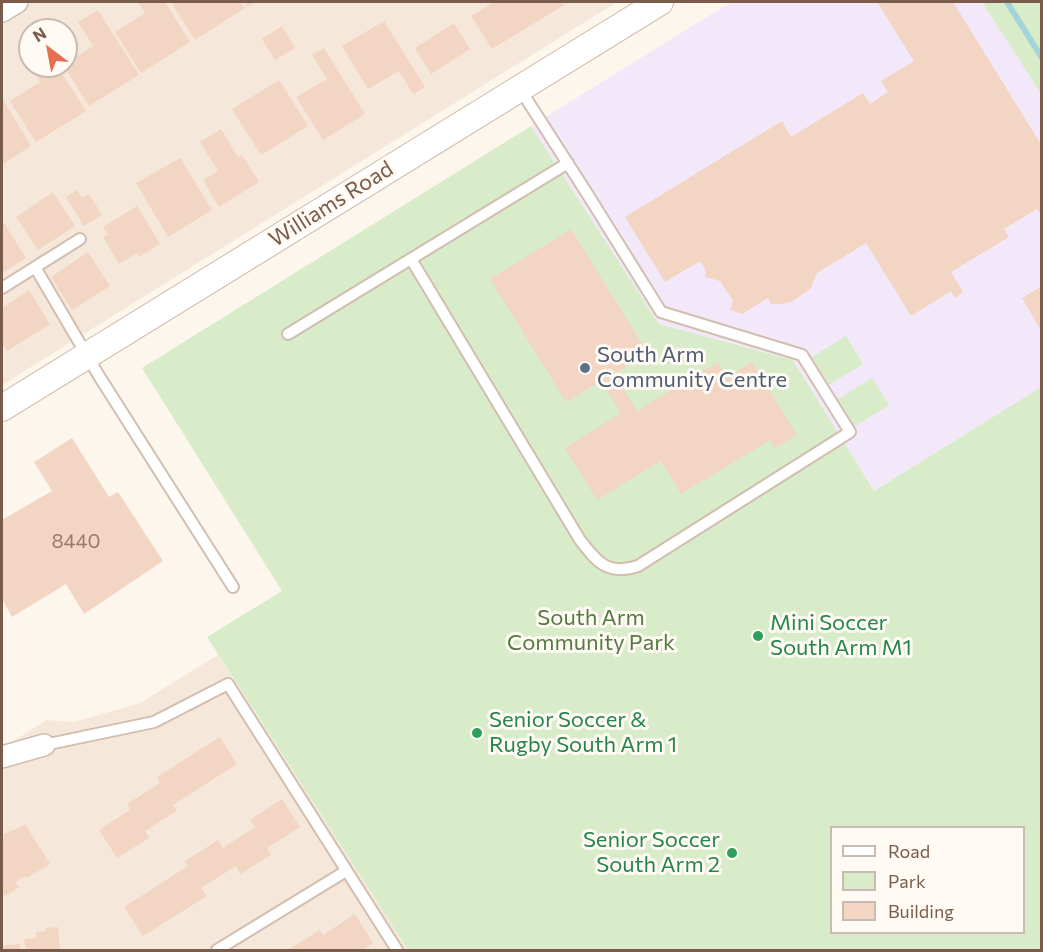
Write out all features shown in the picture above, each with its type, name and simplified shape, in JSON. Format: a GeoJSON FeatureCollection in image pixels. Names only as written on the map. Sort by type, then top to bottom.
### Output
{"type":"FeatureCollection","features":[{"type":"Feature","properties":{"kind":"street"},"geometry":{"type":"LineString","coordinates":[[2,11],[17,2]]}},
{"type":"Feature","properties":{"kind":"street","name":"Williams Road"},"geometry":{"type":"LineString","coordinates":[[2,408],[660,2]]}},
{"type":"Feature","properties":{"kind":"street"},"geometry":{"type":"LineString","coordinates":[[2,757],[44,746]]}},
{"type":"Feature","properties":{"kind":"lane"},"geometry":{"type":"LineString","coordinates":[[411,259],[580,540],[605,567],[617,570],[638,566],[850,432],[802,355],[661,312],[519,88]]}},
{"type":"Feature","properties":{"kind":"lane"},"geometry":{"type":"LineString","coordinates":[[288,334],[568,163]]}},
{"type":"Feature","properties":{"kind":"lane"},"geometry":{"type":"LineString","coordinates":[[2,288],[80,239]]}},
{"type":"Feature","properties":{"kind":"lane"},"geometry":{"type":"LineString","coordinates":[[35,267],[87,356],[233,587]]}},
{"type":"Feature","properties":{"kind":"lane"},"geometry":{"type":"LineString","coordinates":[[44,746],[154,722],[228,684],[397,951]]}},
{"type":"Feature","properties":{"kind":"lane"},"geometry":{"type":"LineString","coordinates":[[217,951],[346,871]]}},
{"type":"Feature","properties":{"kind":"shaded area"},"geometry":{"type":"Polygon","coordinates":[[[2,2],[617,2],[2,385],[2,2]]]}},
{"type":"Feature","properties":{"kind":"shaded area"},"geometry":{"type":"Polygon","coordinates":[[[731,2],[982,2],[1041,94],[1041,387],[874,491],[793,360],[659,324],[531,126],[731,2]]]}},
{"type":"Feature","properties":{"kind":"shaded area"},"geometry":{"type":"Polygon","coordinates":[[[218,655],[408,950],[2,950],[2,748],[47,720],[74,722],[140,703],[218,655]]]}},
{"type":"Feature","properties":{"kind":"green space"},"geometry":{"type":"Polygon","coordinates":[[[982,2],[1041,2],[1041,94],[982,2]]]}},
{"type":"Feature","properties":{"kind":"green space","name":"South Arm Community Park"},"geometry":{"type":"Polygon","coordinates":[[[531,126],[659,324],[793,360],[874,491],[1041,387],[1041,950],[408,950],[207,637],[282,591],[142,368],[531,126]]]}},
{"type":"Feature","properties":{"kind":"green space"},"geometry":{"type":"Polygon","coordinates":[[[846,336],[863,364],[829,385],[812,357],[846,336]]]}},
{"type":"Feature","properties":{"kind":"green space"},"geometry":{"type":"Polygon","coordinates":[[[872,378],[889,405],[855,426],[838,399],[872,378]]]}},
{"type":"Feature","properties":{"kind":"building"},"geometry":{"type":"Polygon","coordinates":[[[138,2],[165,2],[190,42],[141,73],[115,32],[145,13],[138,2]]]}},
{"type":"Feature","properties":{"kind":"building"},"geometry":{"type":"Polygon","coordinates":[[[171,2],[240,2],[245,8],[195,40],[171,2]]]}},
{"type":"Feature","properties":{"kind":"building"},"geometry":{"type":"Polygon","coordinates":[[[243,2],[256,2],[247,7],[243,2]]]}},
{"type":"Feature","properties":{"kind":"building"},"geometry":{"type":"Polygon","coordinates":[[[494,2],[561,2],[564,5],[492,49],[471,16],[494,2]]]}},
{"type":"Feature","properties":{"kind":"building"},"geometry":{"type":"Polygon","coordinates":[[[877,2],[953,2],[1042,146],[1042,217],[1037,209],[1004,229],[1009,237],[951,272],[963,292],[955,298],[951,291],[911,316],[866,243],[817,273],[811,288],[793,301],[771,304],[768,298],[742,314],[730,310],[733,301],[720,281],[705,277],[706,271],[700,261],[665,282],[625,217],[782,121],[791,137],[863,93],[870,104],[888,92],[881,81],[914,61],[877,2]]]}},
{"type":"Feature","properties":{"kind":"building"},"geometry":{"type":"Polygon","coordinates":[[[98,10],[139,75],[89,106],[72,78],[78,78],[78,55],[93,46],[78,22],[98,10]]]}},
{"type":"Feature","properties":{"kind":"building"},"geometry":{"type":"Polygon","coordinates":[[[384,21],[425,87],[413,94],[399,71],[368,89],[342,46],[384,21]]]}},
{"type":"Feature","properties":{"kind":"building"},"geometry":{"type":"Polygon","coordinates":[[[454,23],[470,49],[431,74],[415,48],[454,23]]]}},
{"type":"Feature","properties":{"kind":"building"},"geometry":{"type":"Polygon","coordinates":[[[282,26],[295,48],[275,60],[262,39],[282,26]]]}},
{"type":"Feature","properties":{"kind":"building"},"geometry":{"type":"Polygon","coordinates":[[[324,48],[365,114],[323,140],[296,97],[327,79],[312,55],[324,48]]]}},
{"type":"Feature","properties":{"kind":"building"},"geometry":{"type":"Polygon","coordinates":[[[38,78],[65,78],[86,111],[36,142],[10,101],[40,82],[38,78]]]}},
{"type":"Feature","properties":{"kind":"building"},"geometry":{"type":"Polygon","coordinates":[[[279,80],[308,126],[261,155],[232,109],[279,80]]]}},
{"type":"Feature","properties":{"kind":"building"},"geometry":{"type":"Polygon","coordinates":[[[2,98],[31,146],[3,164],[2,162],[2,98]]]}},
{"type":"Feature","properties":{"kind":"building"},"geometry":{"type":"Polygon","coordinates":[[[221,129],[238,157],[242,155],[259,182],[219,207],[203,180],[218,171],[200,142],[221,129]]]}},
{"type":"Feature","properties":{"kind":"building"},"geometry":{"type":"Polygon","coordinates":[[[180,158],[212,210],[168,237],[136,183],[180,158]]]}},
{"type":"Feature","properties":{"kind":"building"},"geometry":{"type":"Polygon","coordinates":[[[77,190],[82,198],[89,194],[102,215],[84,226],[66,197],[77,190]]]}},
{"type":"Feature","properties":{"kind":"building"},"geometry":{"type":"Polygon","coordinates":[[[53,192],[75,226],[38,250],[16,217],[53,192]]]}},
{"type":"Feature","properties":{"kind":"building"},"geometry":{"type":"Polygon","coordinates":[[[137,206],[160,244],[139,257],[137,253],[119,264],[103,237],[108,234],[103,227],[137,206]]]}},
{"type":"Feature","properties":{"kind":"building"},"geometry":{"type":"Polygon","coordinates":[[[4,223],[26,258],[2,273],[2,224],[4,223]]]}},
{"type":"Feature","properties":{"kind":"building","name":"South Arm Community Centre"},"geometry":{"type":"Polygon","coordinates":[[[571,229],[648,354],[614,374],[637,411],[718,362],[727,377],[752,362],[797,435],[775,448],[770,440],[681,494],[661,461],[597,500],[565,448],[621,413],[601,381],[566,402],[490,279],[571,229]]]}},
{"type":"Feature","properties":{"kind":"building"},"geometry":{"type":"Polygon","coordinates":[[[88,252],[110,286],[72,310],[51,277],[88,252]]]}},
{"type":"Feature","properties":{"kind":"building"},"geometry":{"type":"Polygon","coordinates":[[[1042,286],[1042,332],[1022,298],[1042,286]]]}},
{"type":"Feature","properties":{"kind":"building"},"geometry":{"type":"Polygon","coordinates":[[[29,290],[50,324],[7,351],[2,343],[2,308],[29,290]]]}},
{"type":"Feature","properties":{"kind":"building"},"geometry":{"type":"Polygon","coordinates":[[[72,438],[109,497],[118,492],[163,561],[84,614],[66,584],[12,617],[2,599],[2,520],[52,491],[34,462],[72,438]]]}},
{"type":"Feature","properties":{"kind":"building"},"geometry":{"type":"Polygon","coordinates":[[[220,737],[237,764],[173,805],[177,811],[145,831],[149,838],[117,858],[99,830],[130,810],[127,804],[160,783],[157,777],[220,737]]]}},
{"type":"Feature","properties":{"kind":"building"},"geometry":{"type":"Polygon","coordinates":[[[282,799],[300,827],[267,848],[271,855],[240,874],[236,866],[201,888],[207,896],[143,936],[124,907],[188,866],[185,861],[218,840],[223,848],[255,827],[250,820],[282,799]]]}},
{"type":"Feature","properties":{"kind":"building"},"geometry":{"type":"Polygon","coordinates":[[[25,824],[50,864],[27,878],[26,876],[15,882],[19,887],[5,896],[2,891],[3,835],[25,824]]]}},
{"type":"Feature","properties":{"kind":"building"},"geometry":{"type":"Polygon","coordinates":[[[355,914],[373,943],[362,950],[288,950],[320,930],[323,935],[355,914]]]}},
{"type":"Feature","properties":{"kind":"building"},"geometry":{"type":"Polygon","coordinates":[[[58,927],[60,950],[26,950],[24,939],[36,938],[36,932],[46,931],[45,928],[58,927]]]}},
{"type":"Feature","properties":{"kind":"building"},"geometry":{"type":"Polygon","coordinates":[[[20,944],[20,950],[2,950],[2,946],[20,944]]]}},
{"type":"Feature","properties":{"kind":"waterway"},"geometry":{"type":"LineString","coordinates":[[1007,2],[1042,58]]}},
{"type":"Feature","properties":{"kind":"place","name":"South Arm Community Centre"},"geometry":{"type":"Point","coordinates":[585,368]}},
{"type":"Feature","properties":{"kind":"place","name":"Mini Soccer South Arm M1"},"geometry":{"type":"Point","coordinates":[758,636]}},
{"type":"Feature","properties":{"kind":"place","name":"Senior Soccer & Rugby South Arm 1"},"geometry":{"type":"Point","coordinates":[477,733]}},
{"type":"Feature","properties":{"kind":"place","name":"Senior Soccer South Arm 2"},"geometry":{"type":"Point","coordinates":[732,853]}}]}
